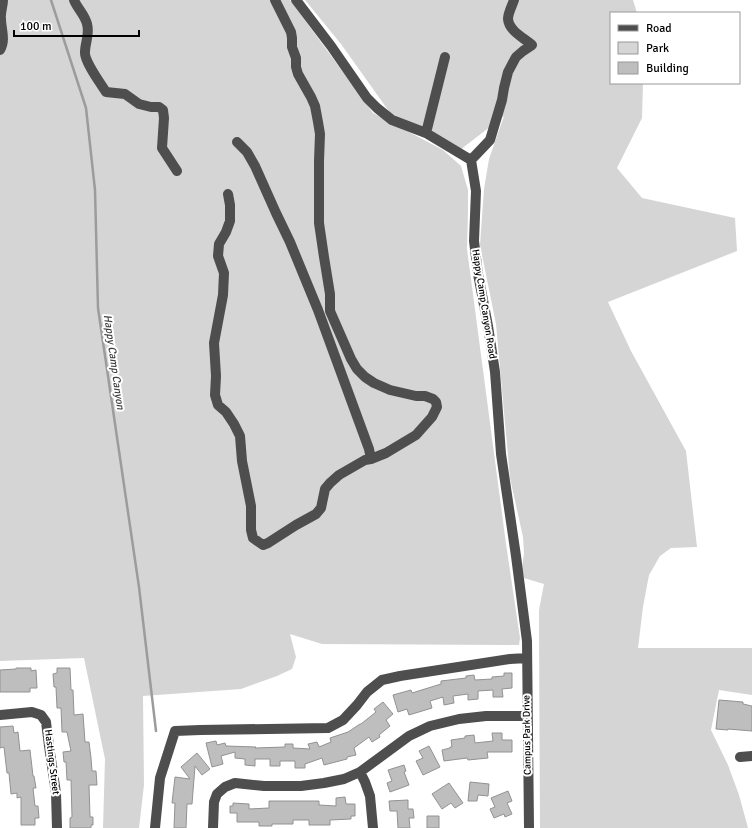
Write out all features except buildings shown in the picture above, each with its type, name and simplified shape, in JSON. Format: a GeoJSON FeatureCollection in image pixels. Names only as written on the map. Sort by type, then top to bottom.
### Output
{"type":"FeatureCollection","features":[{"type":"Feature","properties":{"kind":"street"},"geometry":{"type":"LineString","coordinates":[[0,50],[3,40],[0,17],[3,0]]}},
{"type":"Feature","properties":{"kind":"street"},"geometry":{"type":"LineString","coordinates":[[74,0],[87,24],[88,32],[84,53],[88,64],[106,92],[124,94],[139,104],[158,107],[163,110],[164,118],[162,148],[177,171]]}},
{"type":"Feature","properties":{"kind":"street"},"geometry":{"type":"LineString","coordinates":[[228,194],[230,221],[219,244],[218,256],[224,272],[223,295],[214,343],[216,376],[215,395],[218,405],[226,412],[240,436],[242,462],[251,506],[251,530],[253,538],[263,545],[296,524],[316,514],[321,508],[325,489],[339,475],[365,460],[386,453],[416,435],[436,411],[437,407],[436,402],[433,399],[425,396],[416,396],[390,390],[365,377],[357,369],[351,359],[330,311],[330,294],[319,211],[320,134],[318,122],[315,106],[298,74],[296,58],[292,47],[291,32],[275,0]]}},
{"type":"Feature","properties":{"kind":"street"},"geometry":{"type":"LineString","coordinates":[[296,0],[331,46],[367,98],[377,108],[392,120],[426,133],[471,160],[490,140],[502,100],[508,72],[516,57],[523,50],[532,45],[511,28],[509,24],[509,15],[514,0]]}},
{"type":"Feature","properties":{"kind":"street"},"geometry":{"type":"LineString","coordinates":[[426,133],[446,58]]}},
{"type":"Feature","properties":{"kind":"street"},"geometry":{"type":"LineString","coordinates":[[237,142],[247,152],[255,166],[290,242],[320,317],[369,449],[371,459]]}},
{"type":"Feature","properties":{"kind":"street","name":"Happy Camp Canyon Road"},"geometry":{"type":"LineString","coordinates":[[471,160],[476,191],[474,241],[478,274],[495,372],[501,454],[516,556],[526,641]]}},
{"type":"Feature","properties":{"kind":"street","name":"Campus Park Drive"},"geometry":{"type":"LineString","coordinates":[[526,641],[529,828]]}},
{"type":"Feature","properties":{"kind":"street"},"geometry":{"type":"LineString","coordinates":[[155,828],[160,778],[175,731],[328,728],[343,720],[367,692],[382,680],[510,659],[526,658]]}},
{"type":"Feature","properties":{"kind":"street","name":"Hastings Street"},"geometry":{"type":"LineString","coordinates":[[0,716],[32,712],[41,715],[46,722],[56,793],[57,828]]}},
{"type":"Feature","properties":{"kind":"street"},"geometry":{"type":"LineString","coordinates":[[213,828],[214,802],[217,794],[225,786],[235,783],[264,786],[301,786],[344,779],[360,772],[409,736],[430,726],[459,719],[486,716],[527,716]]}},
{"type":"Feature","properties":{"kind":"street"},"geometry":{"type":"LineString","coordinates":[[740,757],[752,756]]}},
{"type":"Feature","properties":{"kind":"street"},"geometry":{"type":"LineString","coordinates":[[360,772],[370,796],[373,828]]}},
{"type":"Feature","properties":{"kind":"green space"},"geometry":{"type":"Polygon","coordinates":[[[0,0],[290,0],[373,113],[443,150],[461,166],[468,190],[467,249],[520,638],[519,645],[322,644],[290,634],[296,657],[292,669],[277,676],[241,689],[143,696],[144,785],[139,828],[103,828],[105,759],[84,658],[0,661],[0,0]]]}},
{"type":"Feature","properties":{"kind":"green space"},"geometry":{"type":"Polygon","coordinates":[[[305,0],[633,0],[637,12],[610,12],[610,84],[643,84],[642,118],[617,168],[642,198],[735,218],[737,251],[608,302],[631,351],[686,451],[697,547],[671,548],[660,556],[649,575],[638,648],[752,648],[752,695],[719,690],[711,730],[728,765],[739,795],[748,828],[540,828],[539,610],[544,584],[524,578],[522,569],[524,553],[523,537],[510,478],[496,324],[480,245],[484,189],[489,159],[504,116],[460,150],[393,117],[341,44],[305,0]]]}},
{"type":"Feature","properties":{"kind":"waterway","name":"Happy Camp Canyon"},"geometry":{"type":"LineString","coordinates":[[51,0],[86,108],[95,190],[98,308],[139,587],[156,731]]}}]}
